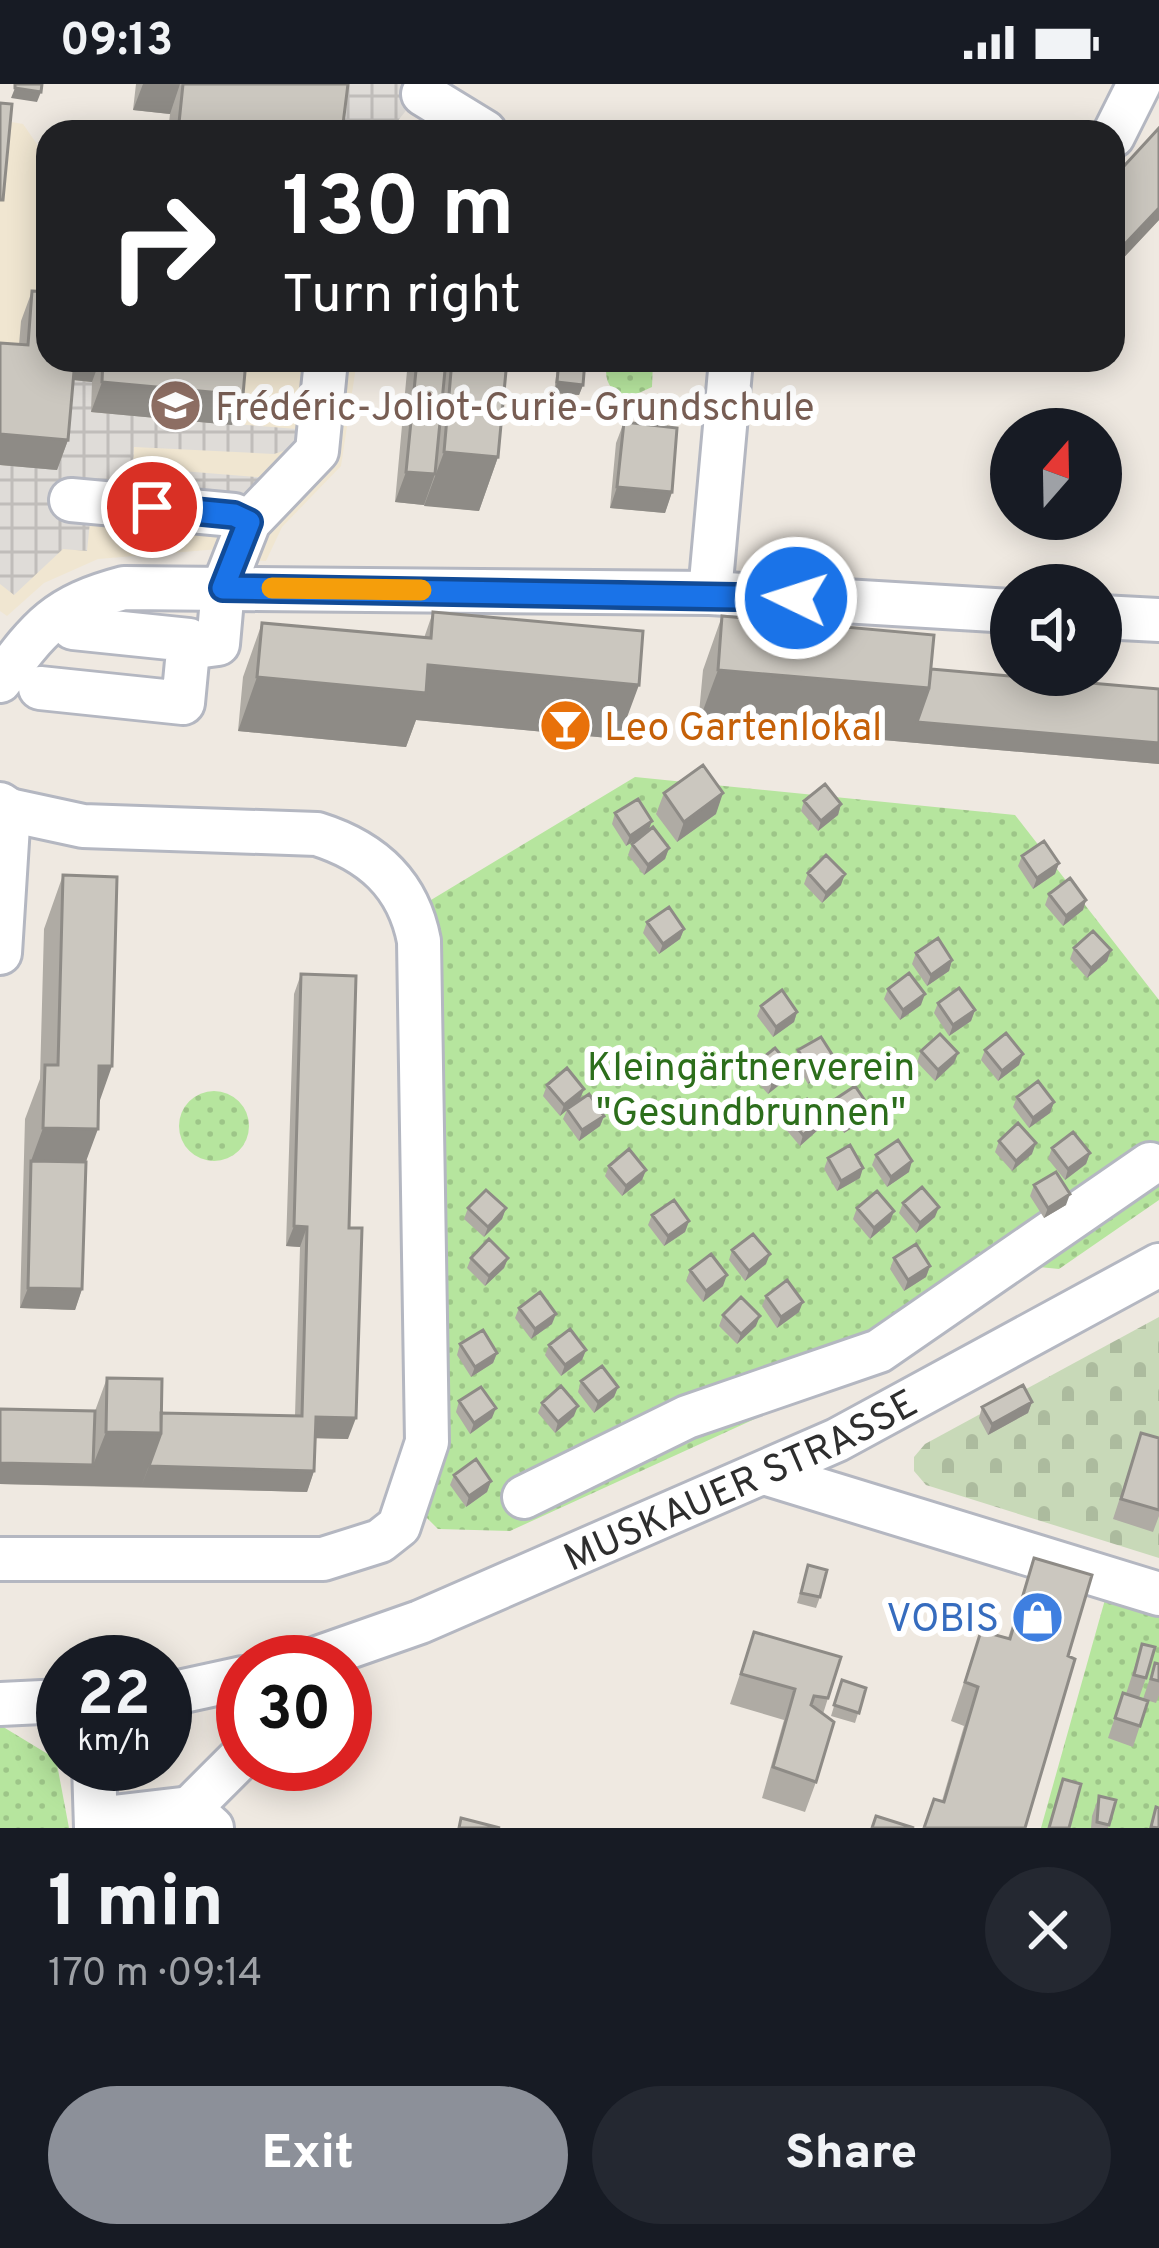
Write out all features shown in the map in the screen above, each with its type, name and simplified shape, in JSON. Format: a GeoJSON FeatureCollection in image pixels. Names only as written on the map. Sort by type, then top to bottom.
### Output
{"type":"FeatureCollection","features":[{"type":"Feature","properties":{"kind":"street"},"geometry":{"type":"LineString","coordinates":[[1121,120],[1139,84]]}},
{"type":"Feature","properties":{"kind":"street"},"geometry":{"type":"LineString","coordinates":[[423,94],[465,120]]}},
{"type":"Feature","properties":{"kind":"street"},"geometry":{"type":"LineString","coordinates":[[188,648],[218,644],[223,588],[249,522],[317,452],[325,372]]}},
{"type":"Feature","properties":{"kind":"street"},"geometry":{"type":"LineString","coordinates":[[710,593],[730,372]]}},
{"type":"Feature","properties":{"kind":"street"},"geometry":{"type":"LineString","coordinates":[[71,500],[234,515],[249,522]]}},
{"type":"Feature","properties":{"kind":"street"},"geometry":{"type":"LineString","coordinates":[[73,628],[189,640],[183,703],[20,685],[13,636],[67,605],[124,588],[710,593],[990,610]]}},
{"type":"Feature","properties":{"kind":"street"},"geometry":{"type":"LineString","coordinates":[[1122,618],[1159,620]]}},
{"type":"Feature","properties":{"kind":"street"},"geometry":{"type":"LineString","coordinates":[[0,953],[5,807],[83,826],[316,834],[348,844],[396,881],[414,911],[419,940],[428,1442],[399,1526],[359,1550],[323,1559],[0,1559]]}},
{"type":"Feature","properties":{"kind":"street"},"geometry":{"type":"LineString","coordinates":[[524,1497],[687,1417],[879,1351],[1150,1164]]}},
{"type":"Feature","properties":{"kind":"street","name":"MUSKAUER STRASSE"},"geometry":{"type":"LineString","coordinates":[[372,1639],[837,1440],[1159,1265]]}},
{"type":"Feature","properties":{"kind":"street"},"geometry":{"type":"LineString","coordinates":[[879,1351],[904,1406]]}},
{"type":"Feature","properties":{"kind":"street"},"geometry":{"type":"LineString","coordinates":[[837,1440],[864,1503]]}},
{"type":"Feature","properties":{"kind":"street"},"geometry":{"type":"LineString","coordinates":[[764,1473],[1159,1594]]}},
{"type":"Feature","properties":{"kind":"street"},"geometry":{"type":"LineString","coordinates":[[0,1704],[36,1702]]}},
{"type":"Feature","properties":{"kind":"street"},"geometry":{"type":"LineString","coordinates":[[95,1791],[96,1823],[201,1818],[219,1791]]}},
{"type":"Feature","properties":{"kind":"shaded area"},"geometry":{"type":"Polygon","coordinates":[[[338,84],[427,84],[398,120],[334,120],[338,84]]]}},
{"type":"Feature","properties":{"kind":"shaded area","name":"Frédéric-Joliot-Curie-Grundschule"},"geometry":{"type":"Polygon","coordinates":[[[0,120],[23,124],[36,143],[36,372],[355,372],[341,466],[282,527],[266,561],[219,558],[219,549],[98,559],[44,583],[7,616],[0,611],[0,120]]]}},
{"type":"Feature","properties":{"kind":"shaded area"},"geometry":{"type":"Polygon","coordinates":[[[65,379],[92,382],[92,412],[296,429],[295,447],[274,454],[134,447],[133,467],[268,478],[234,515],[90,522],[87,551],[63,549],[14,595],[0,584],[0,465],[57,469],[65,379]]]}},
{"type":"Feature","properties":{"kind":"green space"},"geometry":{"type":"Polygon","coordinates":[[[606,372],[653,372],[652,387],[630,397],[617,393],[606,372]]]}},
{"type":"Feature","properties":{"kind":"green space","name":"Kleingärtnerverein \"Gesundbrunnen\""},"geometry":{"type":"Polygon","coordinates":[[[635,777],[1015,815],[1159,1000],[1159,1200],[1059,1269],[1029,1266],[831,1384],[510,1531],[438,1529],[426,1517],[448,1443],[442,976],[426,903],[635,777]]]}},
{"type":"Feature","properties":{"kind":"green space"},"geometry":{"type":"Polygon","coordinates":[[[214,1091],[238,1102],[249,1126],[238,1150],[214,1161],[190,1150],[179,1126],[190,1102],[214,1091]]]}},
{"type":"Feature","properties":{"kind":"green space"},"geometry":{"type":"Polygon","coordinates":[[[1159,1317],[1159,1558],[926,1485],[914,1471],[914,1457],[925,1444],[1159,1317]]]}},
{"type":"Feature","properties":{"kind":"green space"},"geometry":{"type":"Polygon","coordinates":[[[1106,1596],[1159,1611],[1159,1828],[1041,1828],[1106,1596]]]}},
{"type":"Feature","properties":{"kind":"green space"},"geometry":{"type":"Polygon","coordinates":[[[0,1725],[36,1747],[36,1791],[62,1791],[69,1828],[0,1828],[0,1725]]]}},
{"type":"Feature","properties":{"kind":"building"},"geometry":{"type":"Polygon","coordinates":[[[15,84],[42,84],[41,92],[15,88],[15,84]]]}},
{"type":"Feature","properties":{"kind":"building"},"geometry":{"type":"Polygon","coordinates":[[[183,84],[348,84],[344,120],[179,120],[183,84]]]}},
{"type":"Feature","properties":{"kind":"building"},"geometry":{"type":"Polygon","coordinates":[[[0,103],[12,104],[3,200],[0,200],[0,103]]]}},
{"type":"Feature","properties":{"kind":"building"},"geometry":{"type":"Polygon","coordinates":[[[1159,128],[1159,208],[1125,244],[1125,165],[1159,128]]]}},
{"type":"Feature","properties":{"kind":"building"},"geometry":{"type":"Polygon","coordinates":[[[32,291],[36,291],[36,372],[74,372],[68,440],[0,434],[0,343],[28,345],[32,291]]]}},
{"type":"Feature","properties":{"kind":"building"},"geometry":{"type":"Polygon","coordinates":[[[102,372],[245,372],[243,395],[102,382],[102,372]]]}},
{"type":"Feature","properties":{"kind":"building"},"geometry":{"type":"Polygon","coordinates":[[[416,372],[445,372],[435,474],[406,472],[416,372]]]}},
{"type":"Feature","properties":{"kind":"building"},"geometry":{"type":"Polygon","coordinates":[[[451,372],[506,372],[498,457],[444,452],[451,372]]]}},
{"type":"Feature","properties":{"kind":"building"},"geometry":{"type":"Polygon","coordinates":[[[558,372],[584,372],[583,385],[557,382],[558,372]]]}},
{"type":"Feature","properties":{"kind":"building"},"geometry":{"type":"Polygon","coordinates":[[[624,422],[677,428],[672,492],[617,487],[624,422]]]}},
{"type":"Feature","properties":{"kind":"building"},"geometry":{"type":"Polygon","coordinates":[[[433,612],[643,631],[639,685],[428,665],[426,693],[257,677],[262,623],[431,638],[433,612]]]}},
{"type":"Feature","properties":{"kind":"building"},"geometry":{"type":"Polygon","coordinates":[[[722,616],[934,635],[929,688],[718,670],[722,616]]]}},
{"type":"Feature","properties":{"kind":"building"},"geometry":{"type":"Polygon","coordinates":[[[931,669],[990,674],[990,696],[1122,696],[1122,686],[1159,689],[1159,743],[917,722],[931,669]]]}},
{"type":"Feature","properties":{"kind":"building"},"geometry":{"type":"Polygon","coordinates":[[[703,765],[723,793],[684,822],[664,793],[703,765]]]}},
{"type":"Feature","properties":{"kind":"building"},"geometry":{"type":"Polygon","coordinates":[[[825,784],[841,804],[821,821],[804,801],[825,784]]]}},
{"type":"Feature","properties":{"kind":"building"},"geometry":{"type":"Polygon","coordinates":[[[638,799],[652,821],[630,836],[615,813],[638,799]]]}},
{"type":"Feature","properties":{"kind":"building"},"geometry":{"type":"Polygon","coordinates":[[[653,827],[669,848],[648,865],[632,844],[653,827]]]}},
{"type":"Feature","properties":{"kind":"building"},"geometry":{"type":"Polygon","coordinates":[[[1044,841],[1059,863],[1037,878],[1022,856],[1044,841]]]}},
{"type":"Feature","properties":{"kind":"building"},"geometry":{"type":"Polygon","coordinates":[[[826,855],[845,874],[826,893],[808,873],[826,855]]]}},
{"type":"Feature","properties":{"kind":"building"},"geometry":{"type":"Polygon","coordinates":[[[63,875],[117,877],[112,1066],[99,1066],[98,1129],[43,1128],[45,1065],[58,1065],[63,875]]]}},
{"type":"Feature","properties":{"kind":"building"},"geometry":{"type":"Polygon","coordinates":[[[1070,878],[1086,900],[1066,916],[1049,894],[1070,878]]]}},
{"type":"Feature","properties":{"kind":"building"},"geometry":{"type":"Polygon","coordinates":[[[669,907],[684,929],[663,944],[647,922],[669,907]]]}},
{"type":"Feature","properties":{"kind":"building"},"geometry":{"type":"Polygon","coordinates":[[[1093,931],[1111,950],[1091,968],[1074,948],[1093,931]]]}},
{"type":"Feature","properties":{"kind":"building"},"geometry":{"type":"Polygon","coordinates":[[[938,938],[952,960],[931,975],[916,953],[938,938]]]}},
{"type":"Feature","properties":{"kind":"building"},"geometry":{"type":"Polygon","coordinates":[[[909,973],[925,994],[903,1010],[888,989],[909,973]]]}},
{"type":"Feature","properties":{"kind":"building"},"geometry":{"type":"Polygon","coordinates":[[[301,974],[356,976],[349,1228],[362,1228],[356,1418],[316,1417],[314,1471],[149,1466],[161,1433],[161,1413],[302,1416],[307,1227],[294,1226],[301,974]]]}},
{"type":"Feature","properties":{"kind":"building"},"geometry":{"type":"Polygon","coordinates":[[[959,988],[975,1010],[953,1025],[938,1003],[959,988]]]}},
{"type":"Feature","properties":{"kind":"building"},"geometry":{"type":"Polygon","coordinates":[[[782,990],[797,1012],[776,1027],[761,1006],[782,990]]]}},
{"type":"Feature","properties":{"kind":"building"},"geometry":{"type":"Polygon","coordinates":[[[1006,1033],[1023,1054],[1002,1071],[985,1050],[1006,1033]]]}},
{"type":"Feature","properties":{"kind":"building"},"geometry":{"type":"Polygon","coordinates":[[[940,1034],[958,1053],[938,1070],[921,1051],[940,1034]]]}},
{"type":"Feature","properties":{"kind":"building"},"geometry":{"type":"Polygon","coordinates":[[[821,1037],[835,1059],[812,1073],[798,1050],[821,1037]]]}},
{"type":"Feature","properties":{"kind":"building"},"geometry":{"type":"Polygon","coordinates":[[[775,1048],[792,1068],[772,1084],[755,1064],[775,1048]]]}},
{"type":"Feature","properties":{"kind":"building"},"geometry":{"type":"Polygon","coordinates":[[[567,1068],[584,1089],[564,1105],[547,1085],[567,1068]]]}},
{"type":"Feature","properties":{"kind":"building"},"geometry":{"type":"Polygon","coordinates":[[[1038,1081],[1054,1102],[1033,1118],[1017,1097],[1038,1081]]]}},
{"type":"Feature","properties":{"kind":"building"},"geometry":{"type":"Polygon","coordinates":[[[855,1086],[870,1108],[848,1122],[834,1100],[855,1086]]]}},
{"type":"Feature","properties":{"kind":"building"},"geometry":{"type":"Polygon","coordinates":[[[589,1094],[604,1116],[582,1130],[567,1109],[589,1094]]]}},
{"type":"Feature","properties":{"kind":"building"},"geometry":{"type":"Polygon","coordinates":[[[807,1099],[823,1119],[803,1135],[787,1115],[807,1099]]]}},
{"type":"Feature","properties":{"kind":"building"},"geometry":{"type":"Polygon","coordinates":[[[1018,1123],[1036,1143],[1016,1161],[999,1141],[1018,1123]]]}},
{"type":"Feature","properties":{"kind":"building"},"geometry":{"type":"Polygon","coordinates":[[[1073,1132],[1090,1153],[1068,1169],[1052,1148],[1073,1132]]]}},
{"type":"Feature","properties":{"kind":"building"},"geometry":{"type":"Polygon","coordinates":[[[898,1140],[912,1161],[891,1177],[876,1155],[898,1140]]]}},
{"type":"Feature","properties":{"kind":"building"},"geometry":{"type":"Polygon","coordinates":[[[850,1145],[863,1168],[841,1181],[828,1158],[850,1145]]]}},
{"type":"Feature","properties":{"kind":"building"},"geometry":{"type":"Polygon","coordinates":[[[629,1149],[646,1170],[626,1186],[609,1166],[629,1149]]]}},
{"type":"Feature","properties":{"kind":"building"},"geometry":{"type":"Polygon","coordinates":[[[31,1161],[86,1162],[82,1289],[28,1288],[31,1161]]]}},
{"type":"Feature","properties":{"kind":"building"},"geometry":{"type":"Polygon","coordinates":[[[1056,1172],[1070,1194],[1048,1208],[1034,1185],[1056,1172]]]}},
{"type":"Feature","properties":{"kind":"building"},"geometry":{"type":"Polygon","coordinates":[[[922,1187],[939,1207],[920,1223],[903,1203],[922,1187]]]}},
{"type":"Feature","properties":{"kind":"building"},"geometry":{"type":"Polygon","coordinates":[[[486,1190],[506,1208],[488,1227],[468,1208],[486,1190]]]}},
{"type":"Feature","properties":{"kind":"building"},"geometry":{"type":"Polygon","coordinates":[[[877,1191],[894,1211],[874,1228],[857,1208],[877,1191]]]}},
{"type":"Feature","properties":{"kind":"building"},"geometry":{"type":"Polygon","coordinates":[[[674,1200],[689,1221],[668,1236],[652,1215],[674,1200]]]}},
{"type":"Feature","properties":{"kind":"building"},"geometry":{"type":"Polygon","coordinates":[[[753,1234],[770,1254],[749,1271],[732,1250],[753,1234]]]}},
{"type":"Feature","properties":{"kind":"building"},"geometry":{"type":"Polygon","coordinates":[[[489,1239],[508,1258],[489,1276],[471,1258],[489,1239]]]}},
{"type":"Feature","properties":{"kind":"building"},"geometry":{"type":"Polygon","coordinates":[[[916,1244],[930,1266],[908,1280],[894,1258],[916,1244]]]}},
{"type":"Feature","properties":{"kind":"building"},"geometry":{"type":"Polygon","coordinates":[[[711,1254],[727,1275],[706,1291],[690,1270],[711,1254]]]}},
{"type":"Feature","properties":{"kind":"building"},"geometry":{"type":"Polygon","coordinates":[[[787,1280],[803,1302],[781,1317],[766,1296],[787,1280]]]}},
{"type":"Feature","properties":{"kind":"building"},"geometry":{"type":"Polygon","coordinates":[[[540,1292],[556,1314],[535,1329],[519,1308],[540,1292]]]}},
{"type":"Feature","properties":{"kind":"building"},"geometry":{"type":"Polygon","coordinates":[[[741,1297],[760,1316],[741,1334],[723,1315],[741,1297]]]}},
{"type":"Feature","properties":{"kind":"building"},"geometry":{"type":"Polygon","coordinates":[[[570,1329],[586,1350],[565,1365],[549,1345],[570,1329]]]}},
{"type":"Feature","properties":{"kind":"building"},"geometry":{"type":"Polygon","coordinates":[[[483,1330],[497,1353],[475,1367],[460,1344],[483,1330]]]}},
{"type":"Feature","properties":{"kind":"building"},"geometry":{"type":"Polygon","coordinates":[[[602,1366],[618,1387],[598,1402],[581,1381],[602,1366]]]}},
{"type":"Feature","properties":{"kind":"building"},"geometry":{"type":"Polygon","coordinates":[[[107,1378],[162,1379],[161,1433],[106,1432],[107,1378]]]}},
{"type":"Feature","properties":{"kind":"building"},"geometry":{"type":"Polygon","coordinates":[[[1023,1385],[1032,1402],[992,1424],[982,1407],[1023,1385]]]}},
{"type":"Feature","properties":{"kind":"building"},"geometry":{"type":"Polygon","coordinates":[[[561,1386],[578,1406],[558,1422],[542,1403],[561,1386]]]}},
{"type":"Feature","properties":{"kind":"building"},"geometry":{"type":"Polygon","coordinates":[[[481,1387],[496,1408],[474,1423],[459,1401],[481,1387]]]}},
{"type":"Feature","properties":{"kind":"building"},"geometry":{"type":"Polygon","coordinates":[[[0,1409],[95,1411],[93,1465],[0,1463],[0,1409]]]}},
{"type":"Feature","properties":{"kind":"building"},"geometry":{"type":"Polygon","coordinates":[[[1141,1433],[1159,1438],[1159,1510],[1121,1499],[1141,1433]]]}},
{"type":"Feature","properties":{"kind":"building"},"geometry":{"type":"Polygon","coordinates":[[[476,1459],[491,1481],[469,1496],[454,1475],[476,1459]]]}},
{"type":"Feature","properties":{"kind":"building"},"geometry":{"type":"Polygon","coordinates":[[[1034,1558],[1092,1575],[1068,1656],[1075,1659],[1025,1828],[924,1828],[934,1799],[944,1802],[978,1687],[965,1682],[981,1631],[1010,1639],[1034,1558]]]}},
{"type":"Feature","properties":{"kind":"building"},"geometry":{"type":"Polygon","coordinates":[[[808,1565],[827,1570],[820,1597],[801,1593],[808,1565]]]}},
{"type":"Feature","properties":{"kind":"building"},"geometry":{"type":"Polygon","coordinates":[[[754,1632],[841,1657],[828,1698],[814,1696],[811,1705],[834,1722],[816,1782],[773,1767],[795,1689],[741,1674],[754,1632]]]}},
{"type":"Feature","properties":{"kind":"building"},"geometry":{"type":"Polygon","coordinates":[[[1142,1644],[1155,1647],[1146,1678],[1134,1675],[1142,1644]]]}},
{"type":"Feature","properties":{"kind":"building"},"geometry":{"type":"Polygon","coordinates":[[[1155,1663],[1159,1664],[1159,1681],[1151,1679],[1155,1663]]]}},
{"type":"Feature","properties":{"kind":"building"},"geometry":{"type":"Polygon","coordinates":[[[842,1680],[866,1688],[859,1713],[834,1705],[842,1680]]]}},
{"type":"Feature","properties":{"kind":"building"},"geometry":{"type":"Polygon","coordinates":[[[1123,1693],[1148,1701],[1140,1726],[1115,1718],[1123,1693]]]}},
{"type":"Feature","properties":{"kind":"building"},"geometry":{"type":"Polygon","coordinates":[[[1063,1779],[1081,1784],[1069,1828],[1049,1828],[1063,1779]]]}},
{"type":"Feature","properties":{"kind":"building"},"geometry":{"type":"Polygon","coordinates":[[[1099,1796],[1116,1800],[1109,1825],[1097,1822],[1099,1796]]]}},
{"type":"Feature","properties":{"kind":"building"},"geometry":{"type":"Polygon","coordinates":[[[1159,1808],[1159,1828],[1151,1827],[1159,1808]]]}},
{"type":"Feature","properties":{"kind":"building"},"geometry":{"type":"Polygon","coordinates":[[[876,1816],[914,1828],[872,1828],[876,1816]]]}},
{"type":"Feature","properties":{"kind":"building"},"geometry":{"type":"Polygon","coordinates":[[[461,1818],[500,1828],[459,1828],[461,1818]]]}},
{"type":"Feature","properties":{"kind":"slow traffic"},"geometry":{"type":"LineString","coordinates":[[272,588],[421,590]]}},
{"type":"Feature","properties":{"kind":"place","name":"Frédéric-Joliot-Curie-Grundschule"},"geometry":{"type":"Point","coordinates":[176,406]}},
{"type":"Feature","properties":{"kind":"place","name":"Leo Gartenlokal"},"geometry":{"type":"Point","coordinates":[565,726]}},
{"type":"Feature","properties":{"kind":"place","name":"VOBIS"},"geometry":{"type":"Point","coordinates":[1038,1617]}},
{"type":"Feature","properties":{"kind":"route"},"geometry":{"type":"LineString","coordinates":[[152,507],[234,515],[249,522],[223,588],[796,598]]}}]}
